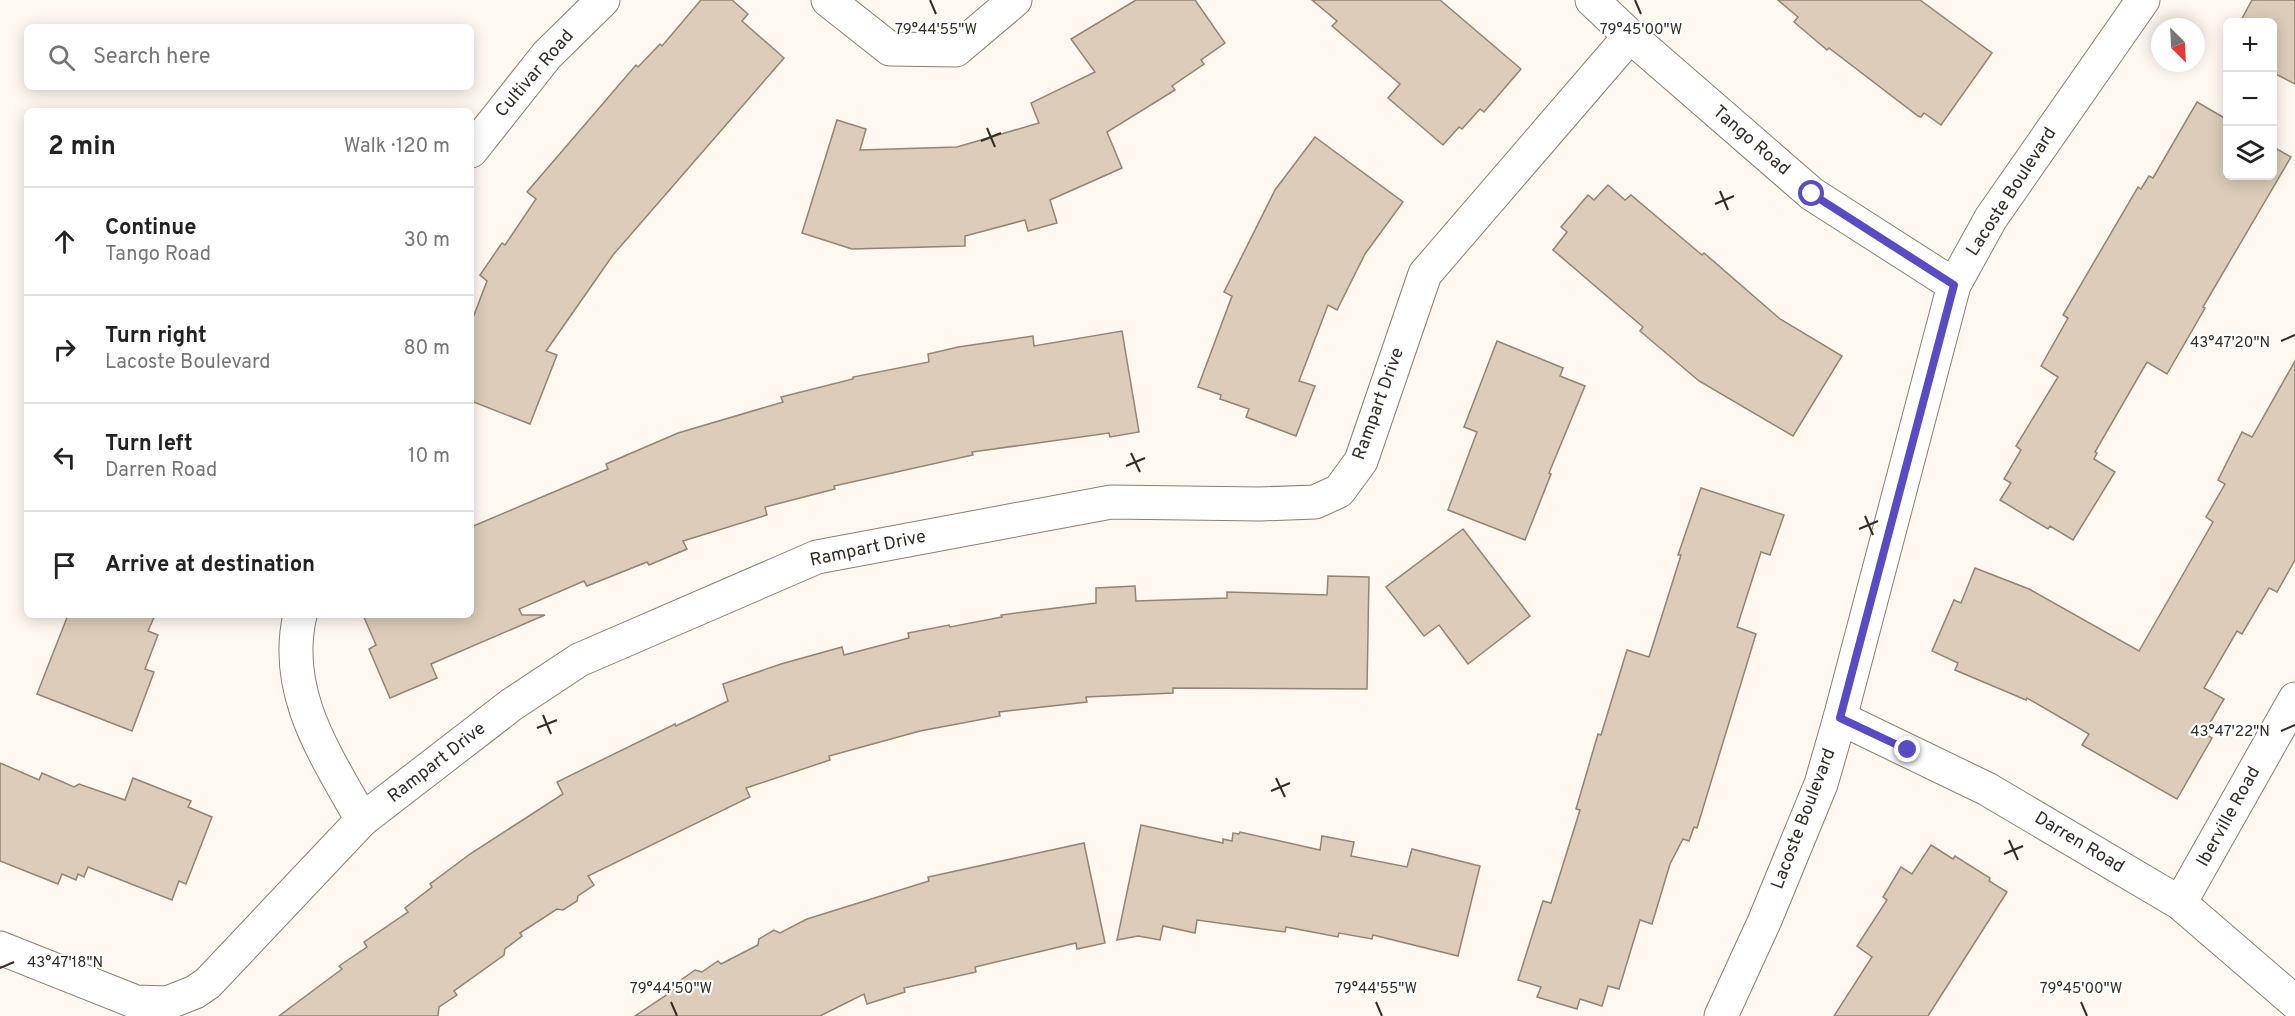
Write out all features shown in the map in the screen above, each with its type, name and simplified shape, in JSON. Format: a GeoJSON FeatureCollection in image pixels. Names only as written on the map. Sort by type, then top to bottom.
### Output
{"type":"FeatureCollection","features":[{"type":"Feature","properties":{"kind":"street","name":"Cultivar Road"},"geometry":{"type":"LineString","coordinates":[[474,147],[547,55],[603,0]]}},
{"type":"Feature","properties":{"kind":"street"},"geometry":{"type":"LineString","coordinates":[[828,0],[890,49],[956,50],[1015,0]]}},
{"type":"Feature","properties":{"kind":"street","name":"Tango Road"},"geometry":{"type":"LineString","coordinates":[[1592,0],[1630,36],[1812,194],[1954,285]]}},
{"type":"Feature","properties":{"kind":"street","name":"Lacoste Boulevard"},"geometry":{"type":"LineString","coordinates":[[1720,1016],[1765,920],[1821,784],[1954,285],[1991,218],[2143,0]]}},
{"type":"Feature","properties":{"kind":"street","name":"Rampart Drive"},"geometry":{"type":"LineString","coordinates":[[0,948],[136,1002],[166,1003],[181,999],[208,983],[362,820],[511,705],[579,660],[817,557],[1111,502],[1260,504],[1315,502],[1339,491],[1361,461],[1425,274],[1630,36]]}},
{"type":"Feature","properties":{"kind":"street"},"geometry":{"type":"LineString","coordinates":[[299,618],[295,638],[301,695],[321,748],[362,820]]}},
{"type":"Feature","properties":{"kind":"street","name":"Iberville Road"},"geometry":{"type":"LineString","coordinates":[[2180,903],[2295,699]]}},
{"type":"Feature","properties":{"kind":"street","name":"Darren Road"},"geometry":{"type":"LineString","coordinates":[[1840,718],[1987,789],[2180,903],[2295,1002]]}},
{"type":"Feature","properties":{"kind":"building"},"geometry":{"type":"Polygon","coordinates":[[[701,0],[732,0],[748,14],[742,21],[784,58],[613,255],[546,351],[557,355],[530,424],[474,402],[474,315],[487,281],[480,275],[502,243],[505,245],[536,199],[527,192],[636,65],[638,67],[660,44],[662,46],[701,0]]]}},
{"type":"Feature","properties":{"kind":"building"},"geometry":{"type":"Polygon","coordinates":[[[1136,0],[1195,0],[1225,43],[1201,60],[1204,64],[1172,86],[1175,90],[1107,132],[1122,168],[1050,200],[1057,223],[1028,231],[1025,220],[965,236],[965,246],[852,249],[802,233],[837,120],[866,129],[860,150],[957,147],[1039,123],[1031,103],[1095,72],[1071,39],[1136,0]]]}},
{"type":"Feature","properties":{"kind":"building"},"geometry":{"type":"Polygon","coordinates":[[[1312,0],[1440,0],[1521,69],[1484,112],[1480,109],[1443,145],[1388,98],[1400,84],[1332,26],[1337,21],[1312,0]]]}},
{"type":"Feature","properties":{"kind":"building"},"geometry":{"type":"Polygon","coordinates":[[[1778,0],[1920,0],[1992,53],[1941,125],[1924,113],[1921,117],[1918,116],[1829,48],[1827,50],[1794,22],[1798,17],[1778,0]]]}},
{"type":"Feature","properties":{"kind":"building"},"geometry":{"type":"Polygon","coordinates":[[[2252,0],[2295,0],[2295,84],[2277,75],[2277,18],[2242,18],[2252,0]]]}},
{"type":"Feature","properties":{"kind":"building"},"geometry":{"type":"Polygon","coordinates":[[[2197,102],[2223,117],[2223,180],[2277,180],[2277,149],[2291,157],[2203,307],[2205,308],[2167,374],[2147,362],[2095,452],[2097,453],[2094,459],[2115,472],[2073,540],[2050,526],[2048,529],[2000,500],[2011,483],[2004,479],[2021,450],[2016,446],[2058,377],[2041,366],[2068,318],[2063,315],[2138,187],[2141,189],[2149,176],[2153,178],[2197,102]]]}},
{"type":"Feature","properties":{"kind":"building"},"geometry":{"type":"Polygon","coordinates":[[[1315,137],[1403,202],[1365,254],[1337,310],[1328,305],[1299,381],[1315,386],[1296,436],[1246,417],[1249,409],[1220,399],[1221,395],[1198,387],[1232,296],[1224,292],[1275,190],[1315,137]]]}},
{"type":"Feature","properties":{"kind":"building"},"geometry":{"type":"Polygon","coordinates":[[[1608,185],[1625,200],[1631,195],[1702,255],[1704,253],[1780,319],[1842,356],[1793,436],[1699,381],[1640,331],[1643,327],[1553,250],[1567,232],[1561,227],[1588,195],[1594,200],[1608,185]]]}},
{"type":"Feature","properties":{"kind":"building"},"geometry":{"type":"Polygon","coordinates":[[[1122,331],[1139,432],[1110,437],[1109,433],[972,452],[973,455],[834,486],[835,489],[765,507],[767,515],[683,541],[687,549],[649,565],[647,562],[587,586],[584,581],[519,609],[522,615],[545,615],[431,664],[437,678],[390,698],[369,649],[376,645],[364,618],[474,618],[474,526],[608,469],[606,464],[678,433],[783,402],[781,397],[853,379],[853,377],[929,362],[928,354],[958,347],[1033,336],[1034,346],[1122,331]]]}},
{"type":"Feature","properties":{"kind":"building"},"geometry":{"type":"Polygon","coordinates":[[[1497,341],[1563,368],[1560,376],[1585,386],[1549,473],[1551,474],[1525,540],[1448,510],[1477,432],[1464,427],[1497,341]]]}},
{"type":"Feature","properties":{"kind":"building"},"geometry":{"type":"Polygon","coordinates":[[[2295,361],[2295,560],[2277,592],[2269,588],[2242,634],[2237,631],[2204,688],[2224,699],[2204,733],[2212,738],[2177,799],[2082,745],[2089,734],[2027,698],[2026,700],[1955,670],[1958,663],[1932,651],[1954,600],[1961,603],[1975,568],[2029,589],[2139,651],[2213,522],[2206,517],[2225,484],[2218,480],[2242,432],[2252,437],[2295,361]]]}},
{"type":"Feature","properties":{"kind":"building"},"geometry":{"type":"Polygon","coordinates":[[[1701,488],[1784,515],[1770,555],[1761,552],[1737,627],[1756,634],[1697,828],[1694,827],[1689,841],[1683,839],[1670,864],[1652,924],[1640,920],[1619,989],[1608,986],[1602,1006],[1580,999],[1577,1009],[1537,997],[1541,987],[1518,980],[1543,901],[1551,903],[1580,810],[1576,809],[1598,734],[1601,735],[1627,650],[1649,657],[1681,555],[1678,555],[1701,488]]]}},
{"type":"Feature","properties":{"kind":"building"},"geometry":{"type":"Polygon","coordinates":[[[1463,529],[1530,616],[1468,664],[1439,625],[1424,636],[1386,587],[1463,529]]]}},
{"type":"Feature","properties":{"kind":"building"},"geometry":{"type":"Polygon","coordinates":[[[1328,576],[1369,577],[1367,689],[1173,688],[1173,693],[1086,697],[1087,702],[999,712],[1000,716],[920,731],[829,756],[830,760],[746,788],[750,797],[588,876],[594,885],[578,896],[577,901],[563,910],[557,909],[520,933],[522,936],[505,949],[504,955],[454,991],[457,995],[439,1007],[438,1016],[279,1016],[342,969],[339,966],[367,947],[364,942],[408,912],[405,908],[432,887],[430,884],[470,854],[563,794],[557,782],[675,724],[676,726],[728,701],[723,684],[781,664],[842,647],[844,655],[909,638],[908,633],[1002,617],[1001,615],[1096,603],[1096,588],[1135,586],[1136,601],[1227,598],[1227,592],[1327,595],[1328,576]]]}},
{"type":"Feature","properties":{"kind":"building"},"geometry":{"type":"Polygon","coordinates":[[[67,618],[154,618],[148,631],[158,635],[145,669],[154,672],[132,731],[37,694],[67,618]]]}},
{"type":"Feature","properties":{"kind":"building"},"geometry":{"type":"Polygon","coordinates":[[[0,763],[39,780],[42,773],[74,787],[79,784],[125,800],[133,778],[191,801],[188,807],[212,817],[186,884],[179,881],[172,900],[88,867],[84,877],[78,874],[76,880],[62,874],[58,884],[0,861],[0,763]]]}},
{"type":"Feature","properties":{"kind":"building"},"geometry":{"type":"Polygon","coordinates":[[[1141,825],[1223,843],[1223,839],[1232,841],[1233,833],[1239,834],[1240,832],[1320,850],[1322,836],[1354,842],[1351,856],[1407,867],[1412,849],[1480,866],[1458,956],[1373,935],[1372,939],[1339,933],[1338,937],[1286,927],[1285,932],[1197,920],[1195,933],[1163,926],[1160,940],[1138,936],[1117,940],[1141,825]]]}},
{"type":"Feature","properties":{"kind":"building"},"geometry":{"type":"Polygon","coordinates":[[[1084,843],[1105,943],[1077,949],[1076,943],[975,967],[976,972],[904,988],[905,992],[867,1004],[864,994],[820,1016],[635,1016],[681,985],[681,980],[695,970],[702,972],[718,961],[721,964],[758,945],[759,939],[774,930],[780,933],[807,919],[929,881],[928,877],[1084,843]]]}},
{"type":"Feature","properties":{"kind":"building"},"geometry":{"type":"Polygon","coordinates":[[[1931,845],[1953,859],[1955,856],[1990,878],[1989,881],[2007,892],[1928,1016],[1834,1016],[1872,957],[1857,946],[1887,900],[1883,897],[1901,867],[1912,874],[1931,845]]]}},
{"type":"Feature","properties":{"kind":"route"},"geometry":{"type":"LineString","coordinates":[[1812,194],[1954,285],[1840,718],[1908,750]]}}]}
